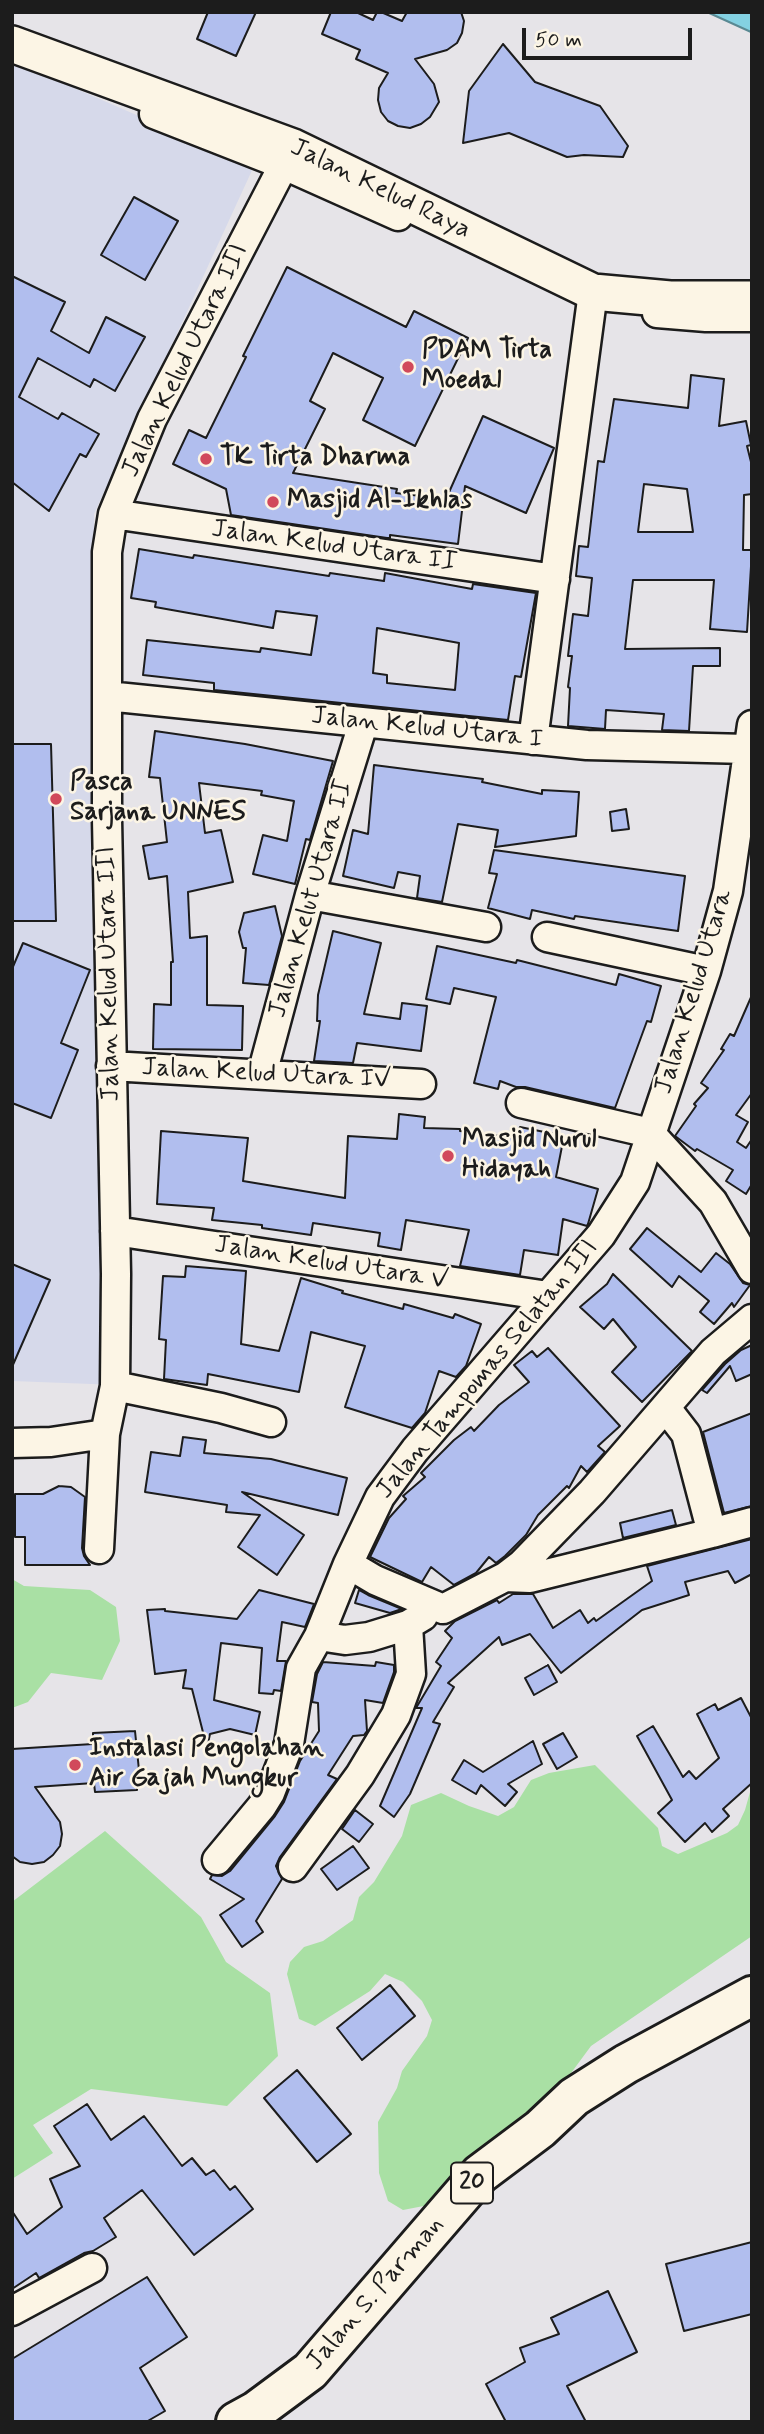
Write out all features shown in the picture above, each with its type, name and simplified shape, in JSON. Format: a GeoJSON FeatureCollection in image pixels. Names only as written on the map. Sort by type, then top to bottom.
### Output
{"type":"FeatureCollection","features":[{"type":"Feature","properties":{"kind":"highway","name":"Jalan S. Parman"},"geometry":{"type":"LineString","coordinates":[[236,2422],[256,2412],[310,2371],[480,2174],[540,2129],[575,2097],[626,2064],[752,1996]]}},
{"type":"Feature","properties":{"kind":"main road","name":"Jalan Kelud Raya"},"geometry":{"type":"LineString","coordinates":[[12,44],[288,156],[592,298],[752,299]]}},
{"type":"Feature","properties":{"kind":"street"},"geometry":{"type":"LineString","coordinates":[[12,56],[288,156]]}},
{"type":"Feature","properties":{"kind":"street","name":"Jalan Kelud Utara III"},"geometry":{"type":"LineString","coordinates":[[99,1549],[105,1434],[115,1386],[107,552],[113,514],[152,419],[288,156]]}},
{"type":"Feature","properties":{"kind":"street"},"geometry":{"type":"LineString","coordinates":[[533,740],[592,298],[674,315],[752,317]]}},
{"type":"Feature","properties":{"kind":"street","name":"Jalan Kelud Utara II"},"geometry":{"type":"LineString","coordinates":[[113,514],[555,579]]}},
{"type":"Feature","properties":{"kind":"street","name":"Jalan Kelud Utara I"},"geometry":{"type":"LineString","coordinates":[[107,696],[587,745],[749,737]]}},
{"type":"Feature","properties":{"kind":"street","name":"Jalan Kelut Utara II"},"geometry":{"type":"LineString","coordinates":[[262,1074],[310,895],[363,724]]}},
{"type":"Feature","properties":{"kind":"street","name":"Jalan Kelud Utara"},"geometry":{"type":"LineString","coordinates":[[650,1133],[706,971],[728,891],[741,870],[749,737]]}},
{"type":"Feature","properties":{"kind":"street"},"geometry":{"type":"LineString","coordinates":[[310,895],[486,927]]}},
{"type":"Feature","properties":{"kind":"street"},"geometry":{"type":"LineString","coordinates":[[547,937],[706,971]]}},
{"type":"Feature","properties":{"kind":"street","name":"Jalan Kelud Utara IV"},"geometry":{"type":"LineString","coordinates":[[111,1066],[421,1084]]}},
{"type":"Feature","properties":{"kind":"street"},"geometry":{"type":"LineString","coordinates":[[521,1103],[650,1133],[680,1162],[713,1202],[752,1269]]}},
{"type":"Feature","properties":{"kind":"street","name":"Jalan Tampomas Selatan III"},"geometry":{"type":"LineString","coordinates":[[216,1860],[262,1806],[280,1771],[289,1744],[301,1668],[380,1497],[415,1450],[601,1235],[635,1182],[650,1133]]}},
{"type":"Feature","properties":{"kind":"street","name":"Jalan Kelud Utara V"},"geometry":{"type":"LineString","coordinates":[[115,1231],[548,1296]]}},
{"type":"Feature","properties":{"kind":"street"},"geometry":{"type":"LineString","coordinates":[[318,1636],[345,1640],[369,1637],[408,1625],[505,1577],[522,1564],[592,1492],[713,1352],[752,1319]]}},
{"type":"Feature","properties":{"kind":"street"},"geometry":{"type":"LineString","coordinates":[[115,1386],[221,1408],[271,1422]]}},
{"type":"Feature","properties":{"kind":"street"},"geometry":{"type":"LineString","coordinates":[[666,1408],[686,1434],[712,1532]]}},
{"type":"Feature","properties":{"kind":"street"},"geometry":{"type":"LineString","coordinates":[[12,1443],[51,1442],[105,1434]]}},
{"type":"Feature","properties":{"kind":"street"},"geometry":{"type":"LineString","coordinates":[[505,1577],[530,1578],[752,1522]]}},
{"type":"Feature","properties":{"kind":"street"},"geometry":{"type":"LineString","coordinates":[[348,1564],[375,1580],[443,1609]]}},
{"type":"Feature","properties":{"kind":"street"},"geometry":{"type":"LineString","coordinates":[[293,1867],[360,1775],[396,1714],[411,1674],[408,1625]]}},
{"type":"Feature","properties":{"kind":"street"},"geometry":{"type":"LineString","coordinates":[[12,2311],[92,2268]]}},
{"type":"Feature","properties":{"kind":"shaded area","name":"Pasca Sarjana UNNES"},"geometry":{"type":"Polygon","coordinates":[[[12,61],[254,166],[94,514],[105,1084],[118,1385],[12,1381],[12,61]]]}},
{"type":"Feature","properties":{"kind":"green space"},"geometry":{"type":"Polygon","coordinates":[[[12,1579],[24,1586],[90,1590],[116,1607],[120,1641],[102,1680],[51,1673],[28,1702],[12,1708],[12,1579]]]}},
{"type":"Feature","properties":{"kind":"green space"},"geometry":{"type":"Polygon","coordinates":[[[595,1765],[658,1828],[662,1846],[678,1854],[727,1833],[738,1825],[752,1785],[752,1936],[591,2046],[543,2111],[434,2204],[403,2210],[388,2201],[379,2173],[378,2122],[397,2088],[402,2071],[427,2036],[432,2020],[422,2001],[403,1982],[385,1974],[370,1991],[315,2026],[299,2019],[287,1974],[290,1962],[304,1947],[323,1941],[353,1920],[359,1897],[374,1882],[402,1836],[411,1805],[441,1793],[498,1816],[514,1807],[531,1780],[549,1773],[595,1765]]]}},
{"type":"Feature","properties":{"kind":"green space"},"geometry":{"type":"Polygon","coordinates":[[[105,1831],[201,1917],[226,1962],[270,1993],[278,2056],[227,2106],[91,2089],[33,2125],[53,2153],[12,2179],[12,1902],[105,1831]]]}},
{"type":"Feature","properties":{"kind":"water"},"geometry":{"type":"Polygon","coordinates":[[[707,12],[752,12],[752,32],[751,32],[707,12]]]}},
{"type":"Feature","properties":{"kind":"building"},"geometry":{"type":"Polygon","coordinates":[[[208,12],[256,12],[236,56],[197,39],[208,12]]]}},
{"type":"Feature","properties":{"kind":"building"},"geometry":{"type":"Polygon","coordinates":[[[331,12],[356,12],[373,20],[377,12],[381,12],[402,21],[407,12],[461,12],[464,21],[457,43],[447,50],[415,59],[434,84],[439,102],[430,117],[410,128],[388,121],[381,112],[378,100],[379,88],[388,73],[356,59],[360,50],[322,34],[331,12]]]}},
{"type":"Feature","properties":{"kind":"building"},"geometry":{"type":"Polygon","coordinates":[[[503,44],[535,82],[600,106],[628,146],[623,157],[567,157],[509,133],[463,143],[469,91],[503,44]]]}},
{"type":"Feature","properties":{"kind":"building"},"geometry":{"type":"Polygon","coordinates":[[[134,197],[178,221],[145,280],[101,255],[134,197]]]}},
{"type":"Feature","properties":{"kind":"building"},"geometry":{"type":"Polygon","coordinates":[[[287,267],[406,327],[414,311],[468,338],[415,446],[363,420],[383,378],[333,353],[310,401],[325,409],[293,473],[397,489],[396,493],[446,499],[483,416],[554,448],[526,513],[465,486],[458,544],[390,535],[390,538],[387,538],[231,515],[226,489],[173,464],[189,430],[206,438],[287,267]]]}},
{"type":"Feature","properties":{"kind":"building"},"geometry":{"type":"Polygon","coordinates":[[[12,276],[65,302],[51,331],[89,353],[106,317],[145,337],[115,391],[94,379],[90,387],[38,358],[19,397],[58,419],[62,413],[99,434],[86,457],[80,454],[49,511],[12,482],[12,276]]]}},
{"type":"Feature","properties":{"kind":"building"},"geometry":{"type":"Polygon","coordinates":[[[691,375],[724,379],[719,426],[746,421],[751,445],[747,446],[752,466],[752,494],[744,495],[743,550],[752,550],[747,632],[710,629],[714,580],[633,580],[625,649],[720,648],[720,666],[693,666],[689,731],[662,730],[664,714],[606,710],[605,729],[568,726],[568,687],[572,656],[568,656],[573,614],[588,616],[592,578],[576,576],[579,546],[588,547],[598,461],[604,462],[614,399],[688,408],[691,375]],[[644,484],[638,532],[693,532],[687,489],[644,484]]]}},
{"type":"Feature","properties":{"kind":"building"},"geometry":{"type":"Polygon","coordinates":[[[139,549],[329,576],[330,573],[384,581],[385,573],[472,589],[473,584],[536,593],[521,677],[515,676],[508,720],[214,690],[214,683],[143,675],[147,640],[260,652],[261,648],[311,655],[317,616],[276,611],[273,628],[155,607],[156,602],[131,598],[139,549]],[[377,628],[373,673],[387,675],[387,683],[455,690],[459,643],[377,628]]]}},
{"type":"Feature","properties":{"kind":"building"},"geometry":{"type":"Polygon","coordinates":[[[155,731],[245,744],[333,761],[310,840],[306,839],[295,884],[253,874],[263,835],[287,841],[294,801],[261,795],[262,791],[199,783],[205,833],[221,830],[233,882],[188,892],[190,938],[207,936],[207,1005],[243,1006],[242,1050],[153,1049],[154,1004],[171,1005],[173,962],[167,876],[149,879],[143,846],[167,842],[160,778],[149,777],[155,731]]]}},
{"type":"Feature","properties":{"kind":"building"},"geometry":{"type":"Polygon","coordinates":[[[12,744],[51,744],[56,921],[12,921],[12,744]]]}},
{"type":"Feature","properties":{"kind":"building"},"geometry":{"type":"Polygon","coordinates":[[[374,765],[483,779],[482,782],[542,794],[542,790],[579,792],[576,836],[495,847],[498,830],[458,824],[442,902],[417,898],[420,876],[398,872],[394,888],[343,876],[353,830],[368,834],[374,765]]]}},
{"type":"Feature","properties":{"kind":"building"},"geometry":{"type":"Polygon","coordinates":[[[626,809],[629,829],[612,831],[610,812],[626,809]]]}},
{"type":"Feature","properties":{"kind":"building"},"geometry":{"type":"Polygon","coordinates":[[[494,850],[685,876],[678,931],[575,916],[574,919],[532,910],[530,919],[488,908],[497,874],[489,873],[494,850]]]}},
{"type":"Feature","properties":{"kind":"building"},"geometry":{"type":"Polygon","coordinates":[[[275,906],[282,936],[269,985],[243,983],[246,948],[243,948],[239,932],[244,913],[275,906]]]}},
{"type":"Feature","properties":{"kind":"building"},"geometry":{"type":"Polygon","coordinates":[[[333,931],[381,943],[364,1014],[400,1019],[402,1003],[427,1006],[421,1051],[357,1043],[353,1063],[314,1061],[320,1021],[317,1021],[318,995],[333,931]]]}},
{"type":"Feature","properties":{"kind":"building"},"geometry":{"type":"Polygon","coordinates":[[[23,943],[90,970],[61,1043],[78,1050],[51,1118],[12,1103],[12,969],[23,943]]]}},
{"type":"Feature","properties":{"kind":"building"},"geometry":{"type":"Polygon","coordinates":[[[437,946],[516,963],[517,960],[616,985],[619,974],[661,986],[651,1022],[647,1021],[615,1108],[516,1087],[500,1081],[498,1089],[474,1083],[496,997],[454,988],[450,1004],[426,999],[437,946]]]}},
{"type":"Feature","properties":{"kind":"building"},"geometry":{"type":"Polygon","coordinates":[[[752,995],[752,1093],[736,1115],[748,1122],[737,1142],[746,1148],[752,1139],[752,1184],[746,1194],[726,1181],[733,1170],[697,1149],[695,1151],[675,1136],[696,1106],[694,1104],[708,1088],[701,1083],[724,1050],[721,1049],[730,1034],[734,1036],[752,995]]]}},
{"type":"Feature","properties":{"kind":"building"},"geometry":{"type":"Polygon","coordinates":[[[399,1114],[425,1117],[424,1128],[460,1129],[517,1138],[520,1127],[564,1136],[556,1177],[598,1189],[587,1226],[563,1219],[558,1255],[524,1250],[520,1275],[460,1266],[469,1230],[406,1220],[401,1250],[378,1246],[380,1233],[313,1223],[311,1235],[262,1228],[262,1225],[212,1220],[214,1208],[157,1204],[161,1131],[248,1138],[243,1181],[345,1198],[348,1136],[397,1139],[399,1114]]]}},
{"type":"Feature","properties":{"kind":"building"},"geometry":{"type":"Polygon","coordinates":[[[647,1228],[701,1272],[716,1253],[730,1264],[743,1283],[750,1285],[734,1307],[732,1303],[714,1324],[700,1312],[709,1301],[679,1276],[672,1287],[630,1249],[647,1228]]]}},
{"type":"Feature","properties":{"kind":"building"},"geometry":{"type":"Polygon","coordinates":[[[12,1264],[50,1280],[12,1367],[12,1264]]]}},
{"type":"Feature","properties":{"kind":"building"},"geometry":{"type":"Polygon","coordinates":[[[186,1266],[246,1271],[241,1344],[279,1351],[301,1278],[343,1291],[342,1293],[403,1309],[404,1304],[453,1318],[455,1314],[481,1324],[466,1366],[456,1377],[439,1371],[425,1413],[412,1428],[345,1407],[365,1346],[311,1332],[299,1392],[208,1374],[207,1385],[164,1379],[166,1340],[159,1339],[163,1276],[185,1277],[186,1266]]]}},
{"type":"Feature","properties":{"kind":"building"},"geometry":{"type":"Polygon","coordinates":[[[613,1274],[692,1351],[642,1402],[612,1372],[636,1347],[613,1319],[604,1329],[580,1307],[607,1284],[613,1274]]]}},
{"type":"Feature","properties":{"kind":"building"},"geometry":{"type":"Polygon","coordinates":[[[752,1345],[752,1374],[736,1381],[730,1366],[707,1393],[702,1390],[725,1364],[741,1350],[752,1345]]]}},
{"type":"Feature","properties":{"kind":"building"},"geometry":{"type":"Polygon","coordinates":[[[548,1348],[620,1426],[598,1446],[605,1452],[587,1472],[581,1466],[569,1488],[567,1486],[538,1515],[526,1535],[505,1556],[496,1563],[489,1557],[476,1573],[454,1585],[431,1567],[422,1582],[370,1557],[389,1518],[406,1499],[403,1496],[425,1477],[421,1473],[454,1440],[471,1427],[474,1431],[499,1405],[529,1382],[514,1365],[532,1351],[537,1357],[548,1348]]]}},
{"type":"Feature","properties":{"kind":"building"},"geometry":{"type":"Polygon","coordinates":[[[752,1413],[752,1506],[724,1513],[703,1432],[752,1413]]]}},
{"type":"Feature","properties":{"kind":"building"},"geometry":{"type":"Polygon","coordinates":[[[183,1437],[206,1440],[204,1453],[271,1459],[347,1478],[338,1515],[242,1492],[304,1535],[277,1575],[238,1547],[260,1515],[226,1512],[227,1505],[145,1492],[151,1452],[180,1456],[183,1437]]]}},
{"type":"Feature","properties":{"kind":"building"},"geometry":{"type":"Polygon","coordinates":[[[59,1486],[71,1487],[85,1497],[82,1548],[90,1565],[25,1565],[25,1537],[15,1537],[15,1494],[43,1494],[59,1486]]]}},
{"type":"Feature","properties":{"kind":"building"},"geometry":{"type":"Polygon","coordinates":[[[672,1510],[676,1525],[623,1538],[620,1523],[672,1510]]]}},
{"type":"Feature","properties":{"kind":"building"},"geometry":{"type":"Polygon","coordinates":[[[752,1539],[752,1574],[735,1583],[728,1571],[685,1582],[689,1595],[642,1610],[561,1673],[530,1634],[502,1645],[499,1637],[448,1683],[454,1687],[433,1722],[440,1724],[410,1794],[394,1817],[380,1806],[422,1708],[416,1708],[441,1666],[436,1662],[452,1638],[445,1631],[455,1621],[497,1600],[499,1603],[513,1594],[533,1594],[553,1628],[580,1610],[588,1623],[594,1618],[596,1621],[652,1581],[647,1566],[752,1539]]]}},
{"type":"Feature","properties":{"kind":"building"},"geometry":{"type":"Polygon","coordinates":[[[259,1590],[314,1604],[305,1627],[282,1622],[277,1661],[286,1661],[281,1691],[274,1690],[273,1694],[259,1693],[262,1648],[221,1643],[214,1700],[260,1712],[255,1735],[230,1729],[210,1734],[207,1748],[192,1689],[183,1688],[186,1670],[155,1674],[147,1610],[165,1609],[237,1619],[259,1590]]]}},
{"type":"Feature","properties":{"kind":"building"},"geometry":{"type":"Polygon","coordinates":[[[359,1590],[402,1609],[390,1613],[355,1603],[359,1590]]]}},
{"type":"Feature","properties":{"kind":"building"},"geometry":{"type":"Polygon","coordinates":[[[323,1662],[375,1666],[376,1662],[394,1665],[394,1672],[383,1703],[365,1700],[367,1731],[364,1735],[353,1736],[328,1775],[337,1779],[280,1857],[276,1866],[282,1879],[256,1921],[263,1932],[242,1947],[220,1915],[244,1899],[210,1879],[212,1875],[222,1876],[230,1871],[284,1802],[300,1761],[319,1731],[318,1703],[312,1702],[317,1674],[323,1662]]]}},
{"type":"Feature","properties":{"kind":"building"},"geometry":{"type":"Polygon","coordinates":[[[548,1665],[557,1682],[534,1695],[525,1678],[548,1665]]]}},
{"type":"Feature","properties":{"kind":"building"},"geometry":{"type":"Polygon","coordinates":[[[741,1698],[752,1719],[752,1783],[723,1809],[729,1816],[712,1832],[705,1823],[685,1842],[658,1813],[672,1800],[637,1736],[653,1726],[683,1777],[689,1771],[696,1779],[719,1758],[697,1714],[715,1704],[718,1710],[741,1698]]]}},
{"type":"Feature","properties":{"kind":"building","name":"Instalasi Pengolahan Air Gajah Mungkur"},"geometry":{"type":"Polygon","coordinates":[[[135,1731],[140,1780],[137,1780],[137,1790],[95,1792],[94,1783],[35,1787],[60,1822],[60,1846],[44,1862],[20,1862],[12,1856],[12,1749],[93,1744],[93,1733],[135,1731]]]}},
{"type":"Feature","properties":{"kind":"building"},"geometry":{"type":"Polygon","coordinates":[[[563,1733],[577,1757],[557,1769],[543,1744],[563,1733]]]}},
{"type":"Feature","properties":{"kind":"building"},"geometry":{"type":"Polygon","coordinates":[[[533,1741],[542,1764],[508,1784],[517,1792],[505,1806],[481,1785],[476,1794],[452,1780],[464,1760],[483,1772],[533,1741]]]}},
{"type":"Feature","properties":{"kind":"building"},"geometry":{"type":"Polygon","coordinates":[[[355,1810],[373,1824],[359,1842],[342,1829],[355,1810]]]}},
{"type":"Feature","properties":{"kind":"building"},"geometry":{"type":"Polygon","coordinates":[[[353,1846],[369,1868],[337,1890],[321,1869],[353,1846]]]}},
{"type":"Feature","properties":{"kind":"building"},"geometry":{"type":"Polygon","coordinates":[[[390,1985],[415,2016],[362,2060],[337,2028],[390,1985]]]}},
{"type":"Feature","properties":{"kind":"building"},"geometry":{"type":"Polygon","coordinates":[[[297,2070],[351,2134],[317,2162],[264,2098],[297,2070]]]}},
{"type":"Feature","properties":{"kind":"building"},"geometry":{"type":"Polygon","coordinates":[[[87,2104],[111,2140],[144,2116],[182,2166],[192,2158],[206,2175],[214,2170],[230,2190],[235,2186],[253,2209],[194,2255],[142,2190],[104,2218],[116,2237],[39,2278],[36,2273],[12,2289],[12,2211],[27,2234],[62,2207],[50,2179],[80,2166],[54,2126],[87,2104]]]}},
{"type":"Feature","properties":{"kind":"building"},"geometry":{"type":"Polygon","coordinates":[[[752,2242],[752,2314],[684,2331],[666,2264],[752,2242]]]}},
{"type":"Feature","properties":{"kind":"building"},"geometry":{"type":"Polygon","coordinates":[[[147,2277],[187,2337],[140,2368],[165,2411],[146,2422],[12,2422],[12,2359],[147,2277]]]}},
{"type":"Feature","properties":{"kind":"building"},"geometry":{"type":"Polygon","coordinates":[[[608,2291],[637,2352],[567,2386],[586,2422],[506,2422],[486,2384],[525,2362],[520,2348],[559,2334],[551,2318],[608,2291]]]}},
{"type":"Feature","properties":{"kind":"place","name":"PDAM Tirta Moedal"},"geometry":{"type":"Point","coordinates":[408,367]}},
{"type":"Feature","properties":{"kind":"place","name":"TK Tirta Dharma"},"geometry":{"type":"Point","coordinates":[206,459]}},
{"type":"Feature","properties":{"kind":"place","name":"Masjid Al-Ikhlas"},"geometry":{"type":"Point","coordinates":[273,502]}},
{"type":"Feature","properties":{"kind":"place","name":"Pasca Sarjana UNNES"},"geometry":{"type":"Point","coordinates":[56,799]}},
{"type":"Feature","properties":{"kind":"place","name":"Masjid Nurul Hidayah"},"geometry":{"type":"Point","coordinates":[448,1156]}},
{"type":"Feature","properties":{"kind":"place","name":"Instalasi Pengolahan Air Gajah Mungkur"},"geometry":{"type":"Point","coordinates":[75,1765]}}]}
